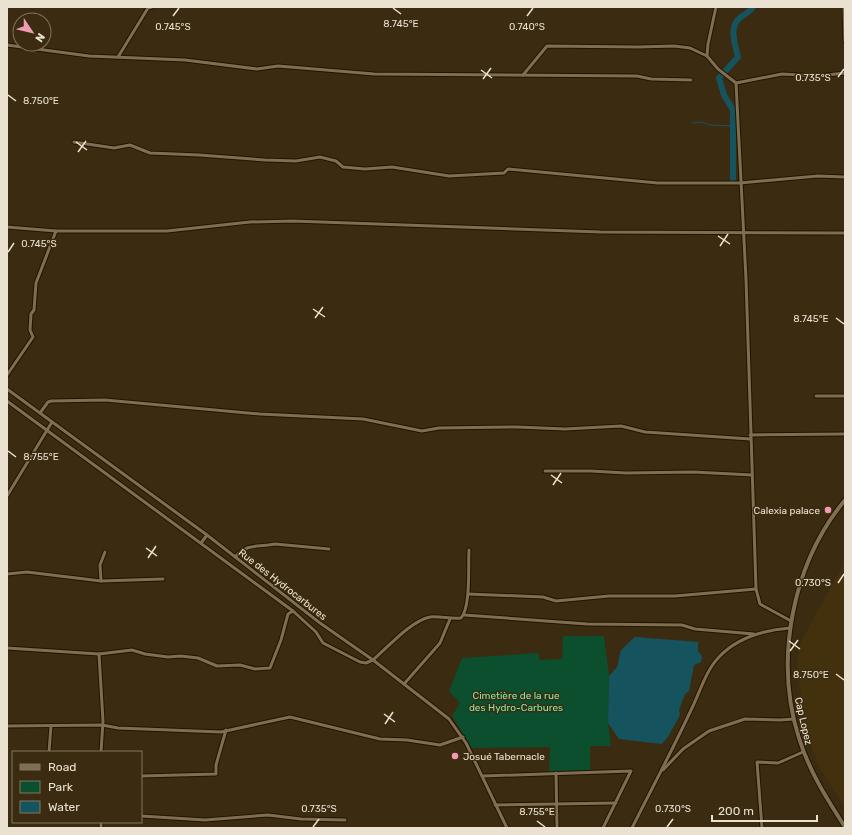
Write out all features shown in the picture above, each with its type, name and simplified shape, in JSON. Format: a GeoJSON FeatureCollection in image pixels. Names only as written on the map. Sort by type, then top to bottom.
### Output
{"type":"FeatureCollection","features":[{"type":"Feature","properties":{"kind":"street"},"geometry":{"type":"LineString","coordinates":[[118,57],[148,8],[152,7]]}},
{"type":"Feature","properties":{"kind":"street"},"geometry":{"type":"LineString","coordinates":[[707,56],[716,7]]}},
{"type":"Feature","properties":{"kind":"street"},"geometry":{"type":"LineString","coordinates":[[844,7],[845,41]]}},
{"type":"Feature","properties":{"kind":"street"},"geometry":{"type":"LineString","coordinates":[[7,45],[79,55],[185,60],[257,69],[278,66],[374,74],[637,76],[651,79],[691,80]]}},
{"type":"Feature","properties":{"kind":"street"},"geometry":{"type":"LineString","coordinates":[[523,75],[547,46],[674,46],[690,48],[707,56],[718,69],[736,83],[740,150],[742,233],[746,279],[756,589],[760,604],[791,621]]}},
{"type":"Feature","properties":{"kind":"street"},"geometry":{"type":"LineString","coordinates":[[840,73],[845,69]]}},
{"type":"Feature","properties":{"kind":"street"},"geometry":{"type":"LineString","coordinates":[[736,83],[782,74],[818,76],[845,73]]}},
{"type":"Feature","properties":{"kind":"street"},"geometry":{"type":"LineString","coordinates":[[74,142],[114,148],[130,146],[150,153],[199,154],[265,160],[296,161],[320,157],[336,161],[343,167],[365,169],[392,166],[449,176],[504,173],[508,169],[658,183],[771,182],[818,176],[845,177]]}},
{"type":"Feature","properties":{"kind":"street"},"geometry":{"type":"LineString","coordinates":[[7,227],[56,231],[167,231],[250,222],[293,220],[600,232],[845,233]]}},
{"type":"Feature","properties":{"kind":"street"},"geometry":{"type":"LineString","coordinates":[[7,375],[33,337],[30,330],[30,314],[34,310],[35,284],[56,231]]}},
{"type":"Feature","properties":{"kind":"street","name":"Rue des Hydrocarbures"},"geometry":{"type":"LineString","coordinates":[[7,389],[207,535],[320,623],[373,660],[449,719],[463,737],[507,828]]}},
{"type":"Feature","properties":{"kind":"street"},"geometry":{"type":"LineString","coordinates":[[816,396],[845,396]]}},
{"type":"Feature","properties":{"kind":"street"},"geometry":{"type":"LineString","coordinates":[[40,413],[48,402],[51,401],[105,400],[260,414],[363,419],[422,431],[439,428],[517,427],[565,429],[621,426],[645,432],[750,437],[845,434]]}},
{"type":"Feature","properties":{"kind":"street"},"geometry":{"type":"LineString","coordinates":[[7,401],[293,611],[316,632],[323,643],[366,663],[373,660],[418,621],[432,617],[450,619],[461,618],[464,615],[587,624],[682,625],[695,629],[754,634]]}},
{"type":"Feature","properties":{"kind":"street"},"geometry":{"type":"LineString","coordinates":[[7,496],[52,422]]}},
{"type":"Feature","properties":{"kind":"street"},"geometry":{"type":"LineString","coordinates":[[545,471],[626,474],[693,472],[752,475]]}},
{"type":"Feature","properties":{"kind":"street","name":"Cap Lopez"},"geometry":{"type":"LineString","coordinates":[[845,500],[829,522],[808,563],[795,600],[790,628],[788,671],[794,719],[804,752],[822,790],[845,827]]}},
{"type":"Feature","properties":{"kind":"street"},"geometry":{"type":"LineString","coordinates":[[201,543],[207,535]]}},
{"type":"Feature","properties":{"kind":"street"},"geometry":{"type":"LineString","coordinates":[[235,557],[242,549],[251,546],[268,546],[275,544],[329,549]]}},
{"type":"Feature","properties":{"kind":"street"},"geometry":{"type":"LineString","coordinates":[[464,615],[468,594],[469,550]]}},
{"type":"Feature","properties":{"kind":"street"},"geometry":{"type":"LineString","coordinates":[[101,581],[100,565],[105,552]]}},
{"type":"Feature","properties":{"kind":"street"},"geometry":{"type":"LineString","coordinates":[[7,574],[27,572],[101,581],[162,579]]}},
{"type":"Feature","properties":{"kind":"street"},"geometry":{"type":"LineString","coordinates":[[468,594],[543,597],[556,601],[609,596],[675,596],[756,589]]}},
{"type":"Feature","properties":{"kind":"street"},"geometry":{"type":"LineString","coordinates":[[7,648],[99,654],[132,650],[145,654],[198,658],[217,666],[240,665],[255,669],[270,668],[281,640],[288,614],[293,611]]}},
{"type":"Feature","properties":{"kind":"street"},"geometry":{"type":"LineString","coordinates":[[404,684],[440,643],[450,619]]}},
{"type":"Feature","properties":{"kind":"street"},"geometry":{"type":"LineString","coordinates":[[632,828],[661,772],[707,676],[718,658],[729,648],[754,634],[770,630],[790,628]]}},
{"type":"Feature","properties":{"kind":"street"},"geometry":{"type":"LineString","coordinates":[[99,654],[102,725],[101,751]]}},
{"type":"Feature","properties":{"kind":"street"},"geometry":{"type":"LineString","coordinates":[[7,726],[102,725],[118,728],[203,732],[248,727],[270,720],[290,717],[380,739],[407,740],[440,745],[463,737]]}},
{"type":"Feature","properties":{"kind":"street"},"geometry":{"type":"LineString","coordinates":[[661,772],[683,749],[709,731],[745,719],[794,719]]}},
{"type":"Feature","properties":{"kind":"street"},"geometry":{"type":"LineString","coordinates":[[49,751],[51,726]]}},
{"type":"Feature","properties":{"kind":"street"},"geometry":{"type":"LineString","coordinates":[[142,776],[216,774],[216,765],[226,730]]}},
{"type":"Feature","properties":{"kind":"street"},"geometry":{"type":"LineString","coordinates":[[762,828],[758,762],[778,763],[804,752]]}},
{"type":"Feature","properties":{"kind":"street"},"geometry":{"type":"LineString","coordinates":[[483,776],[631,771],[603,828]]}},
{"type":"Feature","properties":{"kind":"street"},"geometry":{"type":"LineString","coordinates":[[556,773],[557,828]]}},
{"type":"Feature","properties":{"kind":"street"},"geometry":{"type":"LineString","coordinates":[[495,805],[616,803]]}},
{"type":"Feature","properties":{"kind":"street"},"geometry":{"type":"LineString","coordinates":[[142,816],[205,820],[268,815],[346,820]]}},
{"type":"Feature","properties":{"kind":"shaded area"},"geometry":{"type":"Polygon","coordinates":[[[845,562],[845,808],[820,768],[807,736],[797,667],[799,648],[804,636],[845,562]]]}},
{"type":"Feature","properties":{"kind":"green space","name":"Cimetière de la rue des Hydro-Carbures"},"geometry":{"type":"Polygon","coordinates":[[[563,636],[604,636],[609,676],[608,723],[611,746],[590,746],[590,771],[549,772],[550,747],[472,748],[452,716],[460,703],[449,691],[462,658],[539,653],[539,660],[562,659],[563,636]]]}},
{"type":"Feature","properties":{"kind":"water"},"geometry":{"type":"Polygon","coordinates":[[[635,637],[698,642],[698,651],[702,656],[701,662],[694,665],[689,691],[685,694],[679,710],[680,715],[669,735],[662,744],[619,739],[608,723],[609,676],[617,667],[621,650],[635,637]]]}},
{"type":"Feature","properties":{"kind":"waterway"},"geometry":{"type":"LineString","coordinates":[[733,179],[733,110],[724,95],[719,78],[738,57],[734,41],[735,25],[737,21],[753,7]]}},
{"type":"Feature","properties":{"kind":"waterway"},"geometry":{"type":"LineString","coordinates":[[692,123],[702,122],[710,125],[734,126]]}},
{"type":"Feature","properties":{"kind":"place","name":"Calexia palace"},"geometry":{"type":"Point","coordinates":[828,510]}},
{"type":"Feature","properties":{"kind":"place","name":"Josué Tabernacle"},"geometry":{"type":"Point","coordinates":[455,756]}}]}
